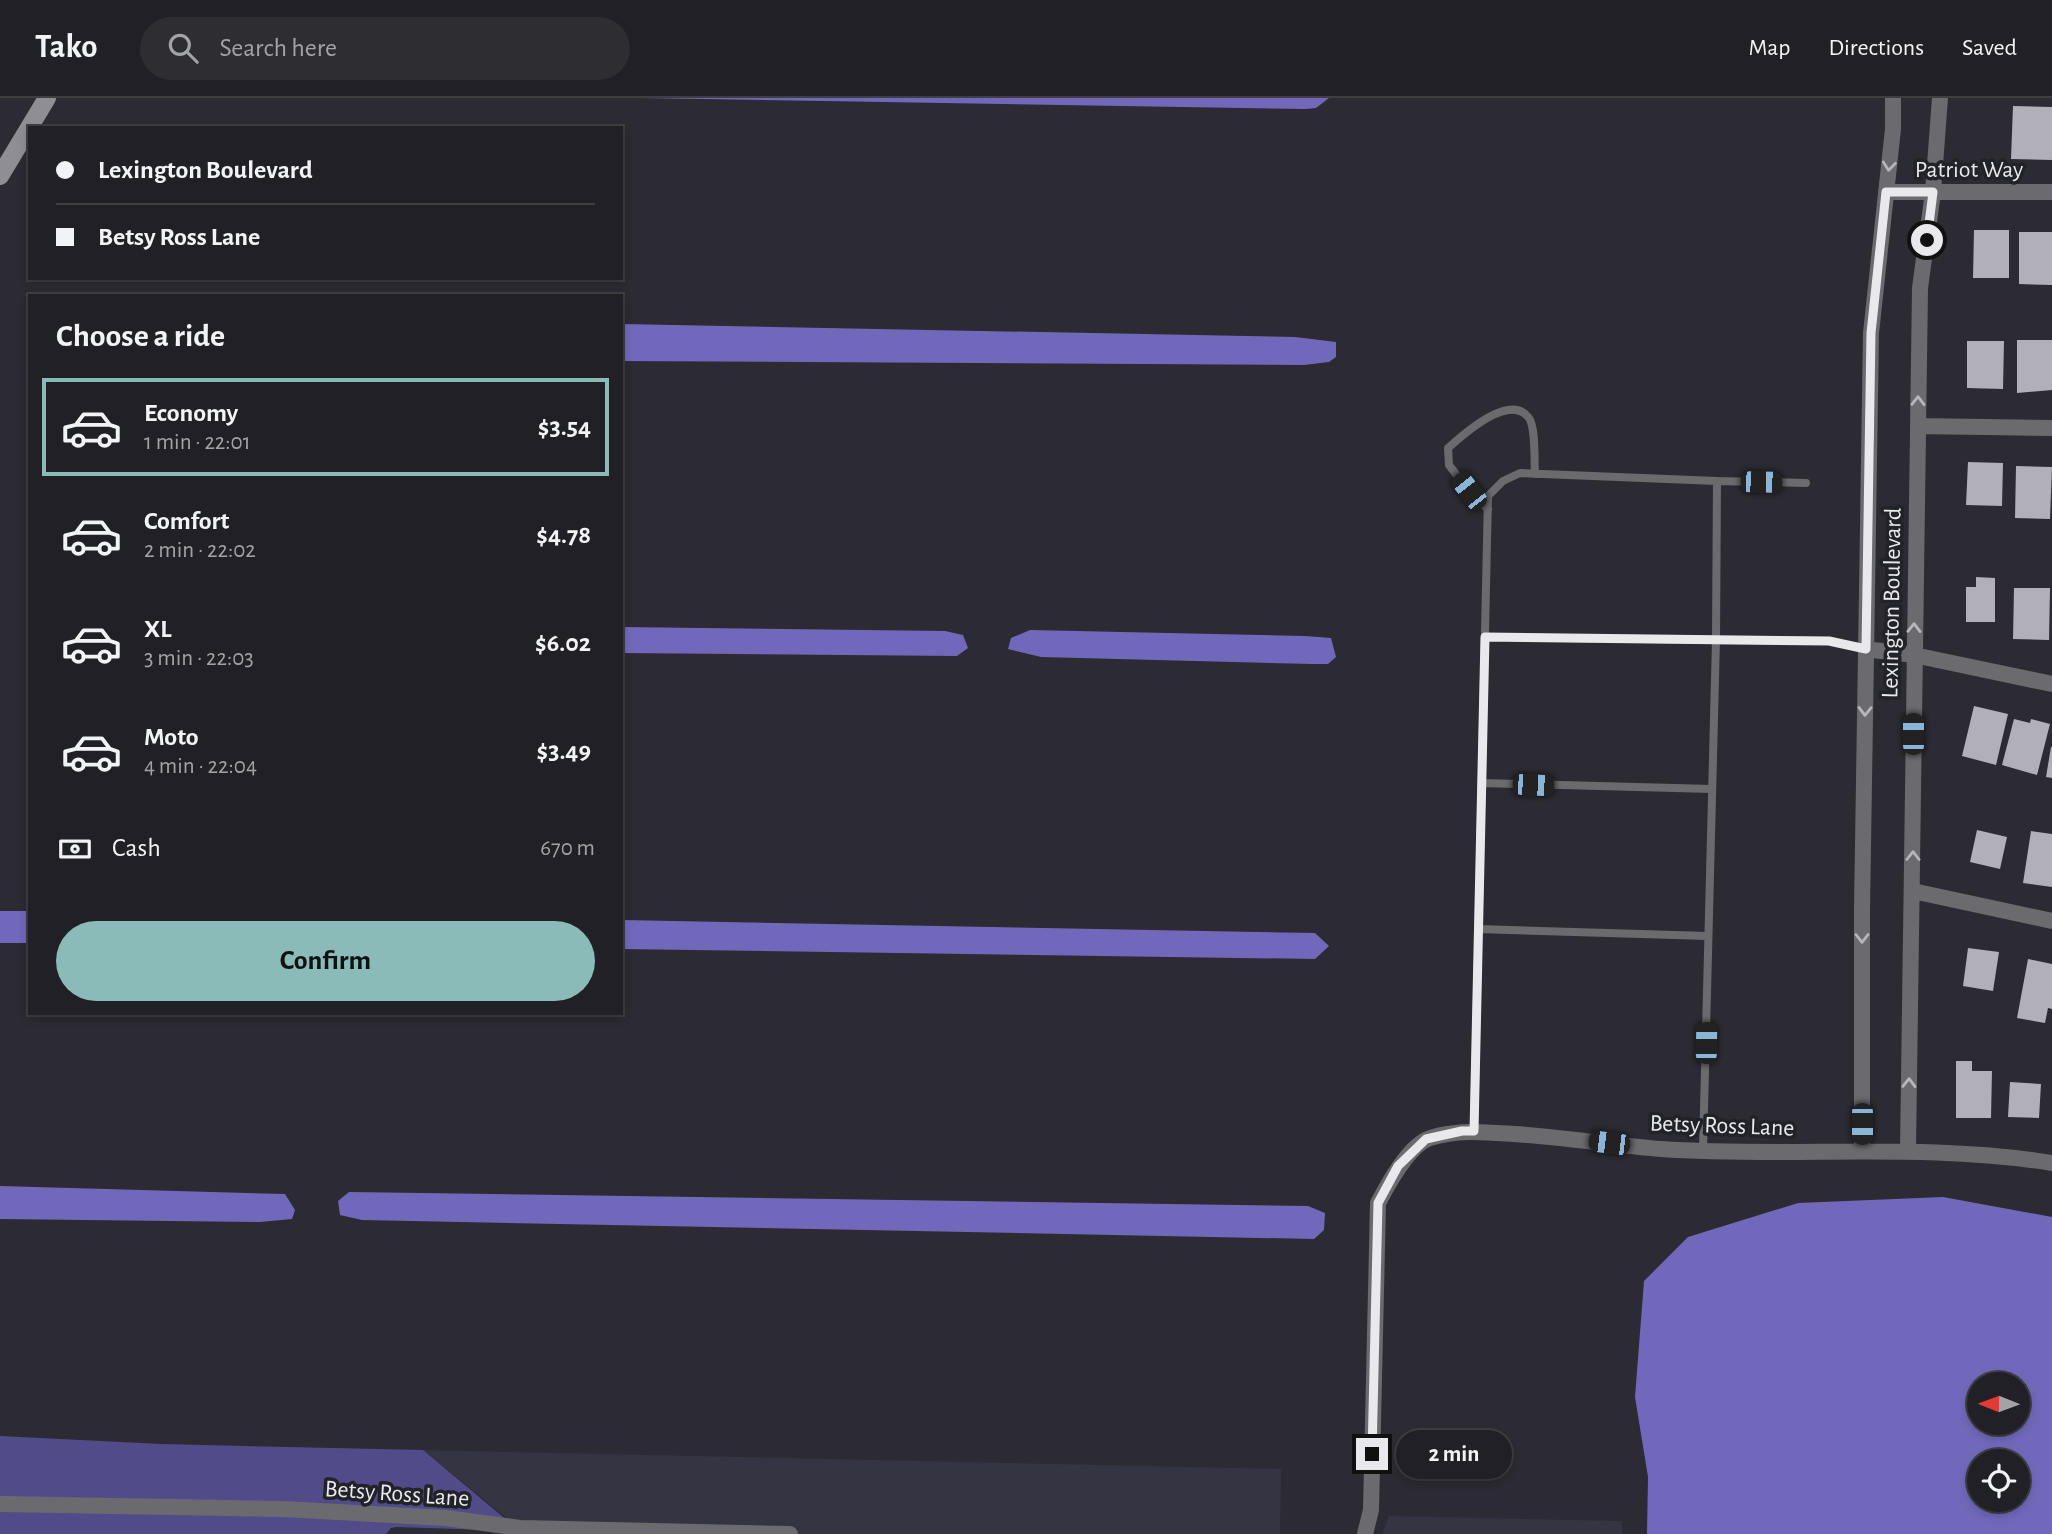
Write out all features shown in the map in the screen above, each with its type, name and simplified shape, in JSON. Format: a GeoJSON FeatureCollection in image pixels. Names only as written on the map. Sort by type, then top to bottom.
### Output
{"type":"FeatureCollection","features":[{"type":"Feature","properties":{"kind":"main road"},"geometry":{"type":"LineString","coordinates":[[30,126],[47,98]]}},
{"type":"Feature","properties":{"kind":"main road"},"geometry":{"type":"LineString","coordinates":[[0,176],[28,130]]}},
{"type":"Feature","properties":{"kind":"street","name":"Lexington Boulevard"},"geometry":{"type":"LineString","coordinates":[[1862,1151],[1871,333],[1893,129],[1893,98]]}},
{"type":"Feature","properties":{"kind":"street","name":"Lexington Boulevard"},"geometry":{"type":"LineString","coordinates":[[1908,1151],[1920,288],[1933,192],[1940,98]]}},
{"type":"Feature","properties":{"kind":"street","name":"Patriot Way"},"geometry":{"type":"LineString","coordinates":[[1886,192],[2052,192]]}},
{"type":"Feature","properties":{"kind":"street"},"geometry":{"type":"LineString","coordinates":[[1918,426],[2052,428]]}},
{"type":"Feature","properties":{"kind":"street"},"geometry":{"type":"LineString","coordinates":[[1866,649],[1914,655],[2052,684]]}},
{"type":"Feature","properties":{"kind":"street"},"geometry":{"type":"LineString","coordinates":[[1913,891],[2052,921]]}},
{"type":"Feature","properties":{"kind":"street","name":"Betsy Ross Lane"},"geometry":{"type":"LineString","coordinates":[[1365,1534],[1371,1510],[1378,1203],[1398,1166],[1426,1139],[1474,1131],[1661,1149],[1752,1152],[1908,1151],[2052,1163]]}},
{"type":"Feature","properties":{"kind":"street","name":"Betsy Ross Lane"},"geometry":{"type":"LineString","coordinates":[[0,1504],[284,1509],[446,1518],[577,1532],[790,1534]]}},
{"type":"Feature","properties":{"kind":"lane"},"geometry":{"type":"LineString","coordinates":[[1488,509],[1469,491],[1449,465],[1448,448],[1471,429],[1502,410],[1517,410],[1529,418],[1535,474]]}},
{"type":"Feature","properties":{"kind":"lane"},"geometry":{"type":"LineString","coordinates":[[1474,1131],[1488,496],[1503,481],[1520,473],[1805,483]]}},
{"type":"Feature","properties":{"kind":"lane"},"geometry":{"type":"LineString","coordinates":[[1703,1149],[1716,640],[1717,481]]}},
{"type":"Feature","properties":{"kind":"lane"},"geometry":{"type":"LineString","coordinates":[[1485,637],[1829,641],[1866,649]]}},
{"type":"Feature","properties":{"kind":"lane"},"geometry":{"type":"LineString","coordinates":[[1482,783],[1712,789]]}},
{"type":"Feature","properties":{"kind":"lane"},"geometry":{"type":"LineString","coordinates":[[1478,929],[1708,936]]}},
{"type":"Feature","properties":{"kind":"shaded area"},"geometry":{"type":"Polygon","coordinates":[[[640,98],[1329,98],[1316,108],[1306,109],[640,98]]]}},
{"type":"Feature","properties":{"kind":"shaded area"},"geometry":{"type":"Polygon","coordinates":[[[623,324],[1295,337],[1336,342],[1336,357],[1329,362],[1304,365],[623,361],[623,324]]]}},
{"type":"Feature","properties":{"kind":"shaded area"},"geometry":{"type":"Polygon","coordinates":[[[623,627],[945,631],[963,635],[968,648],[957,656],[623,653],[623,627]]]}},
{"type":"Feature","properties":{"kind":"shaded area"},"geometry":{"type":"Polygon","coordinates":[[[1030,630],[1331,638],[1336,657],[1328,664],[1313,664],[1041,657],[1008,649],[1011,638],[1030,630]]]}},
{"type":"Feature","properties":{"kind":"shaded area"},"geometry":{"type":"Polygon","coordinates":[[[0,911],[28,911],[28,943],[0,943],[0,911]]]}},
{"type":"Feature","properties":{"kind":"shaded area"},"geometry":{"type":"Polygon","coordinates":[[[623,920],[1315,933],[1329,946],[1315,959],[623,949],[623,920]]]}},
{"type":"Feature","properties":{"kind":"shaded area"},"geometry":{"type":"Polygon","coordinates":[[[0,1186],[285,1194],[295,1210],[292,1219],[260,1222],[0,1219],[0,1186]]]}},
{"type":"Feature","properties":{"kind":"shaded area"},"geometry":{"type":"Polygon","coordinates":[[[349,1192],[1308,1206],[1325,1213],[1324,1230],[1314,1239],[362,1220],[340,1215],[338,1201],[349,1192]]]}},
{"type":"Feature","properties":{"kind":"shaded area"},"geometry":{"type":"Polygon","coordinates":[[[1943,1197],[2052,1217],[2052,1534],[1647,1534],[1648,1477],[1635,1397],[1644,1281],[1688,1237],[1798,1203],[1943,1197]]]}},
{"type":"Feature","properties":{"kind":"shaded area"},"geometry":{"type":"Polygon","coordinates":[[[0,1436],[161,1444],[423,1450],[520,1531],[396,1527],[386,1534],[0,1534],[0,1436]]]}},
{"type":"Feature","properties":{"kind":"shaded area"},"geometry":{"type":"Polygon","coordinates":[[[423,1450],[1281,1469],[1280,1534],[605,1534],[519,1528],[423,1450]]]}},
{"type":"Feature","properties":{"kind":"shaded area"},"geometry":{"type":"Polygon","coordinates":[[[1389,1516],[1622,1521],[1622,1534],[1382,1534],[1389,1516]]]}},
{"type":"Feature","properties":{"kind":"building"},"geometry":{"type":"Polygon","coordinates":[[[2013,106],[2052,107],[2052,160],[2011,159],[2013,106]]]}},
{"type":"Feature","properties":{"kind":"building"},"geometry":{"type":"Polygon","coordinates":[[[1974,230],[2009,230],[2009,278],[1973,278],[1974,230]]]}},
{"type":"Feature","properties":{"kind":"building"},"geometry":{"type":"Polygon","coordinates":[[[2019,232],[2052,232],[2052,285],[2019,284],[2019,232]]]}},
{"type":"Feature","properties":{"kind":"building"},"geometry":{"type":"Polygon","coordinates":[[[2017,340],[2052,340],[2052,390],[2017,393],[2017,340]]]}},
{"type":"Feature","properties":{"kind":"building"},"geometry":{"type":"Polygon","coordinates":[[[1967,341],[2004,341],[2003,389],[1967,388],[1967,341]]]}},
{"type":"Feature","properties":{"kind":"building"},"geometry":{"type":"Polygon","coordinates":[[[1968,462],[2003,463],[2002,506],[1966,505],[1968,462]]]}},
{"type":"Feature","properties":{"kind":"building"},"geometry":{"type":"Polygon","coordinates":[[[2016,466],[2052,467],[2050,519],[2015,518],[2016,466]]]}},
{"type":"Feature","properties":{"kind":"building"},"geometry":{"type":"Polygon","coordinates":[[[1976,577],[1995,578],[1995,622],[1966,622],[1966,587],[1976,587],[1976,577]]]}},
{"type":"Feature","properties":{"kind":"building"},"geometry":{"type":"Polygon","coordinates":[[[2014,588],[2050,588],[2049,640],[2013,639],[2014,588]]]}},
{"type":"Feature","properties":{"kind":"building"},"geometry":{"type":"Polygon","coordinates":[[[1974,706],[2008,714],[1996,765],[1962,756],[1974,706]]]}},
{"type":"Feature","properties":{"kind":"building"},"geometry":{"type":"Polygon","coordinates":[[[2014,719],[2030,723],[2031,719],[2050,724],[2037,775],[2002,765],[2014,719]]]}},
{"type":"Feature","properties":{"kind":"building"},"geometry":{"type":"Polygon","coordinates":[[[2052,747],[2052,778],[2046,777],[2052,747]]]}},
{"type":"Feature","properties":{"kind":"building"},"geometry":{"type":"Polygon","coordinates":[[[1977,830],[2007,837],[2000,869],[1970,862],[1977,830]]]}},
{"type":"Feature","properties":{"kind":"building"},"geometry":{"type":"Polygon","coordinates":[[[2031,831],[2052,834],[2052,887],[2023,883],[2031,831]]]}},
{"type":"Feature","properties":{"kind":"building"},"geometry":{"type":"Polygon","coordinates":[[[1968,948],[1999,952],[1993,991],[1963,986],[1968,948]]]}},
{"type":"Feature","properties":{"kind":"building"},"geometry":{"type":"Polygon","coordinates":[[[2028,959],[2052,964],[2052,1009],[2048,1008],[2045,1023],[2017,1018],[2028,959]]]}},
{"type":"Feature","properties":{"kind":"building"},"geometry":{"type":"Polygon","coordinates":[[[1956,1061],[1972,1061],[1972,1071],[1992,1071],[1991,1118],[1956,1118],[1956,1061]]]}},
{"type":"Feature","properties":{"kind":"building"},"geometry":{"type":"Polygon","coordinates":[[[2010,1082],[2041,1084],[2039,1118],[2008,1117],[2010,1082]]]}},
{"type":"Feature","properties":{"kind":"route"},"geometry":{"type":"LineString","coordinates":[[1372,1454],[1378,1203],[1398,1166],[1426,1139],[1474,1131],[1485,637],[1829,641],[1866,649],[1871,333],[1886,192],[1933,192],[1927,240]]}}]}
